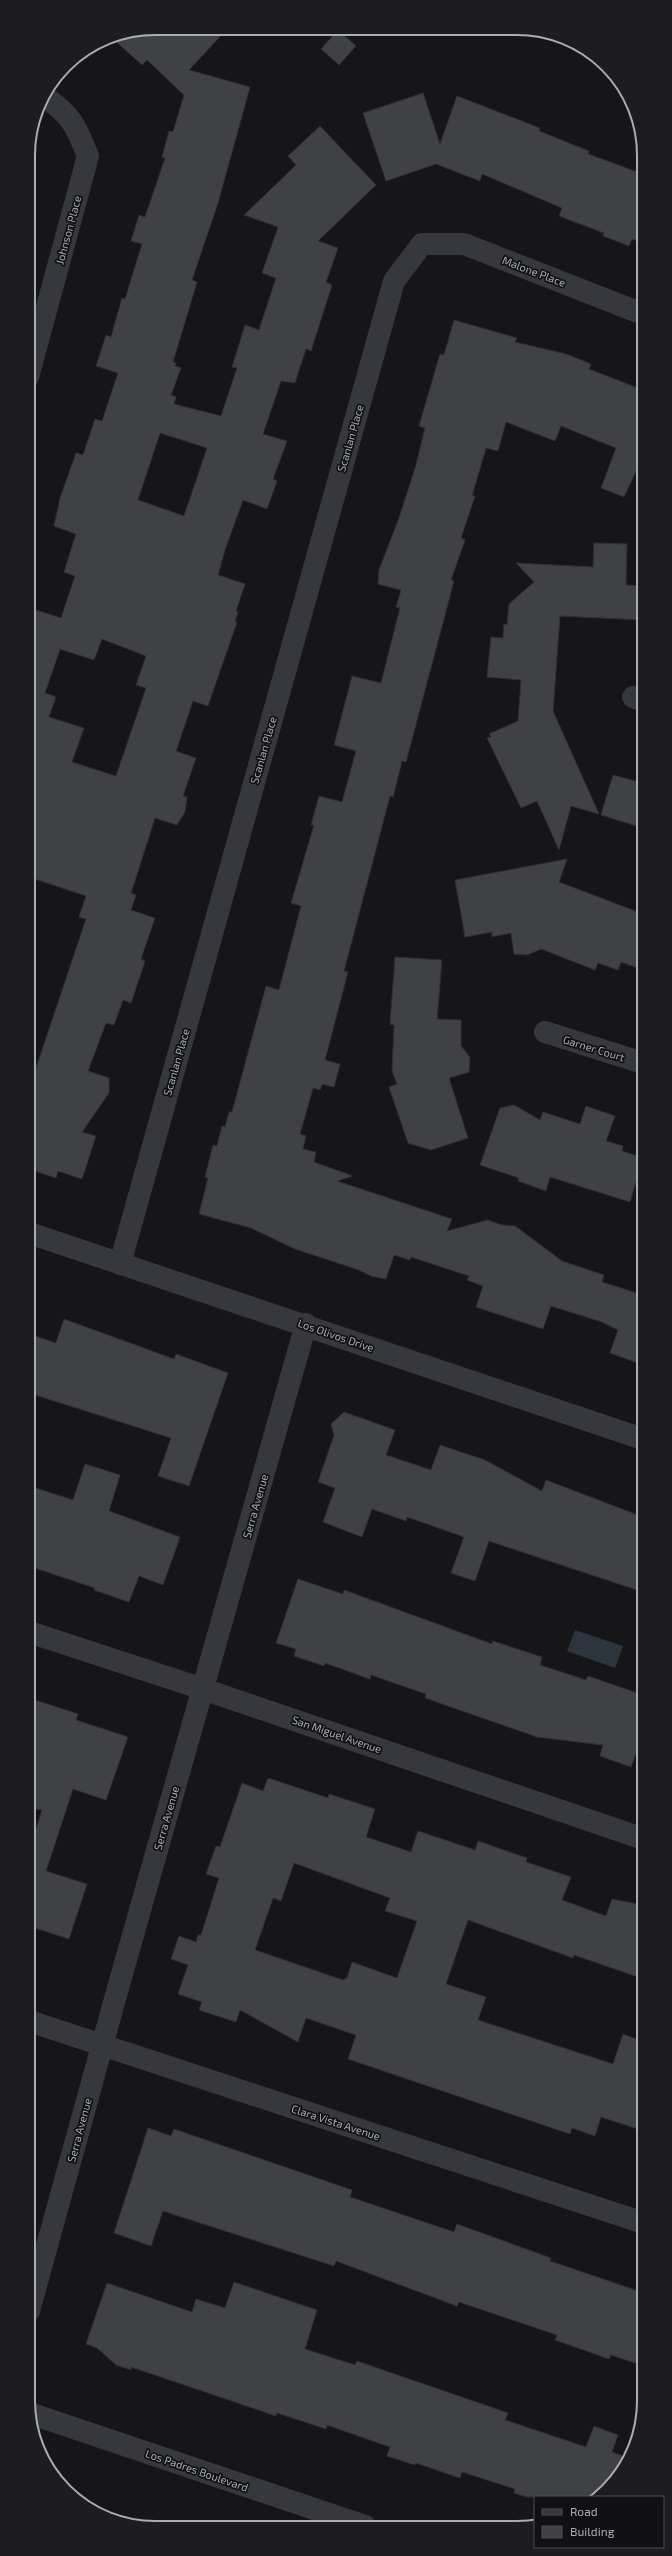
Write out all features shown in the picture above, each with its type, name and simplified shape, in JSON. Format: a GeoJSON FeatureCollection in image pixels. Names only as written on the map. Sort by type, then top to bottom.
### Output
{"type":"FeatureCollection","features":[{"type":"Feature","properties":{"kind":"street","name":"Johnson Place"},"geometry":{"type":"LineString","coordinates":[[35,351],[88,156],[79,134],[65,111],[49,99]]}},
{"type":"Feature","properties":{"kind":"street","name":"Malone Place"},"geometry":{"type":"LineString","coordinates":[[422,244],[464,244],[637,312]]}},
{"type":"Feature","properties":{"kind":"street","name":"Scanlan Place"},"geometry":{"type":"LineString","coordinates":[[120,1264],[394,281],[422,244]]}},
{"type":"Feature","properties":{"kind":"street","name":"Garner Court"},"geometry":{"type":"LineString","coordinates":[[545,1032],[637,1061]]}},
{"type":"Feature","properties":{"kind":"street","name":"Los Olivos Drive"},"geometry":{"type":"LineString","coordinates":[[35,1235],[306,1324],[637,1437]]}},
{"type":"Feature","properties":{"kind":"street","name":"Serra Avenue"},"geometry":{"type":"LineString","coordinates":[[35,2289],[102,2045],[306,1324]]}},
{"type":"Feature","properties":{"kind":"street","name":"San Miguel Avenue"},"geometry":{"type":"LineString","coordinates":[[35,1634],[203,1689],[637,1837]]}},
{"type":"Feature","properties":{"kind":"street","name":"Clara Vista Avenue"},"geometry":{"type":"LineString","coordinates":[[35,2023],[637,2221]]}},
{"type":"Feature","properties":{"kind":"street","name":"Los Padres Boulevard"},"geometry":{"type":"LineString","coordinates":[[36,2415],[350,2521]]}},
{"type":"Feature","properties":{"kind":"shaded area"},"geometry":{"type":"Polygon","coordinates":[[[575,1630],[623,1646],[615,1668],[567,1651],[575,1630]]]}},
{"type":"Feature","properties":{"kind":"building"},"geometry":{"type":"Polygon","coordinates":[[[148,35],[222,35],[189,70],[250,87],[218,203],[192,280],[197,282],[173,362],[176,363],[175,366],[181,368],[171,395],[176,397],[174,404],[221,416],[237,368],[232,367],[245,325],[259,330],[276,278],[262,273],[278,227],[244,215],[296,165],[288,156],[320,126],[376,185],[318,241],[338,248],[326,282],[332,285],[311,351],[306,349],[295,383],[281,381],[263,434],[287,441],[273,479],[277,481],[267,509],[243,500],[225,550],[218,575],[245,584],[236,611],[238,612],[235,622],[237,622],[208,706],[193,701],[176,751],[196,758],[183,796],[187,797],[185,812],[177,825],[155,818],[131,893],[136,895],[131,910],[155,918],[141,959],[145,961],[131,1003],[123,1000],[114,1025],[106,1023],[88,1071],[109,1078],[109,1093],[82,1132],[96,1136],[82,1179],[58,1171],[56,1178],[35,1171],[35,1071],[86,919],[79,917],[86,896],[35,879],[35,610],[61,618],[75,576],[64,572],[76,534],[54,526],[60,498],[76,453],[83,455],[95,419],[102,421],[118,373],[96,366],[106,335],[111,337],[122,298],[125,299],[142,244],[131,241],[139,215],[145,217],[165,158],[162,157],[169,131],[173,132],[184,95],[147,60],[142,65],[116,42],[132,37],[148,35]],[[160,433],[138,500],[184,516],[207,448],[160,433]],[[102,639],[94,660],[60,649],[45,693],[56,697],[49,717],[84,728],[72,762],[116,776],[146,688],[136,685],[146,656],[102,639]]]}},
{"type":"Feature","properties":{"kind":"building"},"geometry":{"type":"Polygon","coordinates":[[[334,35],[344,35],[356,46],[339,65],[321,49],[334,35]]]}},
{"type":"Feature","properties":{"kind":"building"},"geometry":{"type":"Polygon","coordinates":[[[423,93],[440,144],[457,96],[540,128],[539,131],[589,151],[588,154],[637,172],[637,241],[632,239],[629,246],[603,236],[604,233],[559,216],[562,208],[482,174],[480,181],[436,164],[386,181],[363,113],[423,93]]]}},
{"type":"Feature","properties":{"kind":"building"},"geometry":{"type":"Polygon","coordinates":[[[454,320],[517,338],[515,342],[566,354],[591,364],[589,369],[637,388],[637,469],[624,497],[601,488],[616,448],[561,426],[555,441],[506,422],[498,451],[486,448],[472,496],[475,496],[461,538],[465,540],[451,580],[454,581],[406,762],[402,761],[393,797],[390,796],[344,971],[348,972],[325,1060],[340,1064],[334,1087],[322,1084],[320,1090],[313,1088],[300,1134],[306,1136],[303,1149],[316,1152],[314,1162],[353,1176],[337,1181],[452,1219],[447,1231],[488,1220],[502,1225],[515,1226],[562,1261],[604,1275],[602,1282],[637,1293],[637,1363],[610,1353],[618,1330],[602,1322],[551,1306],[543,1329],[476,1307],[483,1286],[467,1280],[469,1276],[411,1257],[410,1260],[394,1255],[386,1279],[371,1276],[359,1270],[295,1249],[251,1228],[199,1214],[208,1178],[205,1177],[213,1145],[217,1146],[222,1126],[225,1127],[229,1112],[232,1112],[266,986],[279,990],[301,906],[291,903],[314,825],[311,825],[319,796],[342,802],[356,751],[334,745],[352,676],[381,683],[400,608],[396,607],[401,590],[378,584],[379,570],[399,518],[416,465],[425,428],[419,426],[440,354],[444,355],[454,320]]]}},
{"type":"Feature","properties":{"kind":"building"},"geometry":{"type":"Polygon","coordinates":[[[594,543],[627,544],[626,585],[637,586],[637,620],[560,616],[553,711],[599,814],[571,806],[559,850],[537,801],[521,808],[487,738],[491,737],[489,734],[518,721],[521,680],[487,677],[491,637],[503,638],[504,624],[507,625],[509,604],[534,582],[516,563],[593,567],[594,543]]]}},
{"type":"Feature","properties":{"kind":"building"},"geometry":{"type":"Polygon","coordinates":[[[613,775],[637,781],[637,826],[601,815],[613,775]]]}},
{"type":"Feature","properties":{"kind":"building"},"geometry":{"type":"Polygon","coordinates":[[[567,859],[559,882],[637,912],[637,968],[621,962],[618,970],[598,963],[595,970],[541,949],[527,955],[514,954],[511,933],[492,937],[492,932],[465,937],[455,880],[567,859]]]}},
{"type":"Feature","properties":{"kind":"building"},"geometry":{"type":"Polygon","coordinates":[[[395,957],[442,960],[437,1019],[461,1020],[461,1046],[470,1057],[469,1072],[449,1078],[468,1138],[431,1150],[408,1143],[389,1087],[397,1084],[392,1071],[394,1025],[390,1024],[395,957]]]}},
{"type":"Feature","properties":{"kind":"building"},"geometry":{"type":"Polygon","coordinates":[[[514,1105],[540,1120],[543,1112],[580,1124],[586,1106],[615,1116],[606,1141],[623,1146],[622,1151],[637,1156],[637,1178],[630,1202],[550,1177],[546,1191],[518,1181],[519,1178],[480,1165],[500,1108],[514,1105]]]}},
{"type":"Feature","properties":{"kind":"building"},"geometry":{"type":"Polygon","coordinates":[[[64,1319],[174,1359],[176,1354],[228,1373],[189,1486],[158,1476],[171,1438],[35,1395],[35,1336],[56,1343],[64,1319]]]}},
{"type":"Feature","properties":{"kind":"building"},"geometry":{"type":"Polygon","coordinates":[[[344,1412],[395,1430],[386,1455],[431,1470],[440,1445],[485,1460],[542,1491],[546,1480],[637,1515],[637,1590],[489,1541],[475,1581],[451,1573],[464,1537],[407,1517],[406,1521],[372,1509],[362,1537],[323,1522],[335,1488],[318,1482],[334,1435],[331,1424],[344,1412]]]}},
{"type":"Feature","properties":{"kind":"building"},"geometry":{"type":"Polygon","coordinates":[[[85,1464],[120,1475],[109,1511],[180,1537],[163,1585],[139,1576],[129,1602],[94,1590],[95,1588],[35,1568],[35,1488],[73,1500],[85,1464]]]}},
{"type":"Feature","properties":{"kind":"building"},"geometry":{"type":"Polygon","coordinates":[[[298,1579],[343,1594],[344,1590],[492,1644],[493,1641],[542,1657],[540,1665],[586,1680],[588,1676],[637,1693],[637,1750],[631,1767],[600,1756],[603,1745],[537,1737],[425,1698],[426,1694],[371,1675],[370,1679],[325,1663],[324,1666],[294,1656],[296,1649],[276,1643],[298,1579]]]}},
{"type":"Feature","properties":{"kind":"building"},"geometry":{"type":"Polygon","coordinates":[[[35,1700],[78,1714],[76,1720],[128,1737],[106,1800],[73,1789],[46,1871],[87,1884],[69,1939],[35,1928],[35,1832],[42,1810],[35,1809],[35,1700]]]}},
{"type":"Feature","properties":{"kind":"building"},"geometry":{"type":"Polygon","coordinates":[[[268,1778],[328,1798],[329,1794],[375,1809],[366,1837],[411,1852],[418,1831],[475,1850],[478,1841],[527,1858],[526,1862],[571,1877],[562,1900],[606,1916],[612,1899],[637,1904],[637,1977],[574,1955],[573,1958],[468,1920],[446,1984],[486,1997],[478,2020],[613,2064],[623,2034],[637,2039],[637,2129],[601,2117],[595,2136],[572,2128],[570,2134],[348,2059],[356,2035],[306,2018],[298,2042],[240,2010],[236,2022],[199,2010],[202,2002],[178,1994],[188,1965],[171,1959],[179,1936],[196,1942],[198,1935],[201,1935],[219,1878],[206,1874],[216,1846],[220,1847],[242,1783],[263,1791],[268,1778]],[[294,1863],[281,1901],[273,1898],[255,1950],[343,1980],[347,1978],[352,1962],[397,1978],[417,1921],[385,1911],[390,1898],[294,1863]]]}},
{"type":"Feature","properties":{"kind":"building"},"geometry":{"type":"Polygon","coordinates":[[[148,2128],[171,2136],[174,2129],[352,2190],[350,2197],[454,2232],[457,2224],[551,2258],[550,2261],[637,2291],[637,2364],[611,2355],[609,2359],[555,2340],[557,2335],[459,2302],[457,2306],[336,2261],[334,2266],[163,2211],[151,2246],[114,2233],[148,2128]]]}},
{"type":"Feature","properties":{"kind":"building"},"geometry":{"type":"Polygon","coordinates":[[[234,2282],[317,2310],[305,2349],[355,2365],[357,2361],[508,2413],[505,2420],[586,2447],[594,2426],[618,2435],[612,2452],[624,2456],[602,2486],[590,2496],[527,2497],[514,2493],[515,2489],[462,2472],[460,2478],[416,2463],[415,2465],[387,2456],[390,2447],[327,2425],[326,2429],[277,2413],[276,2416],[131,2367],[131,2370],[116,2365],[97,2348],[86,2344],[107,2283],[192,2312],[196,2299],[225,2308],[234,2282]]]}}]}
